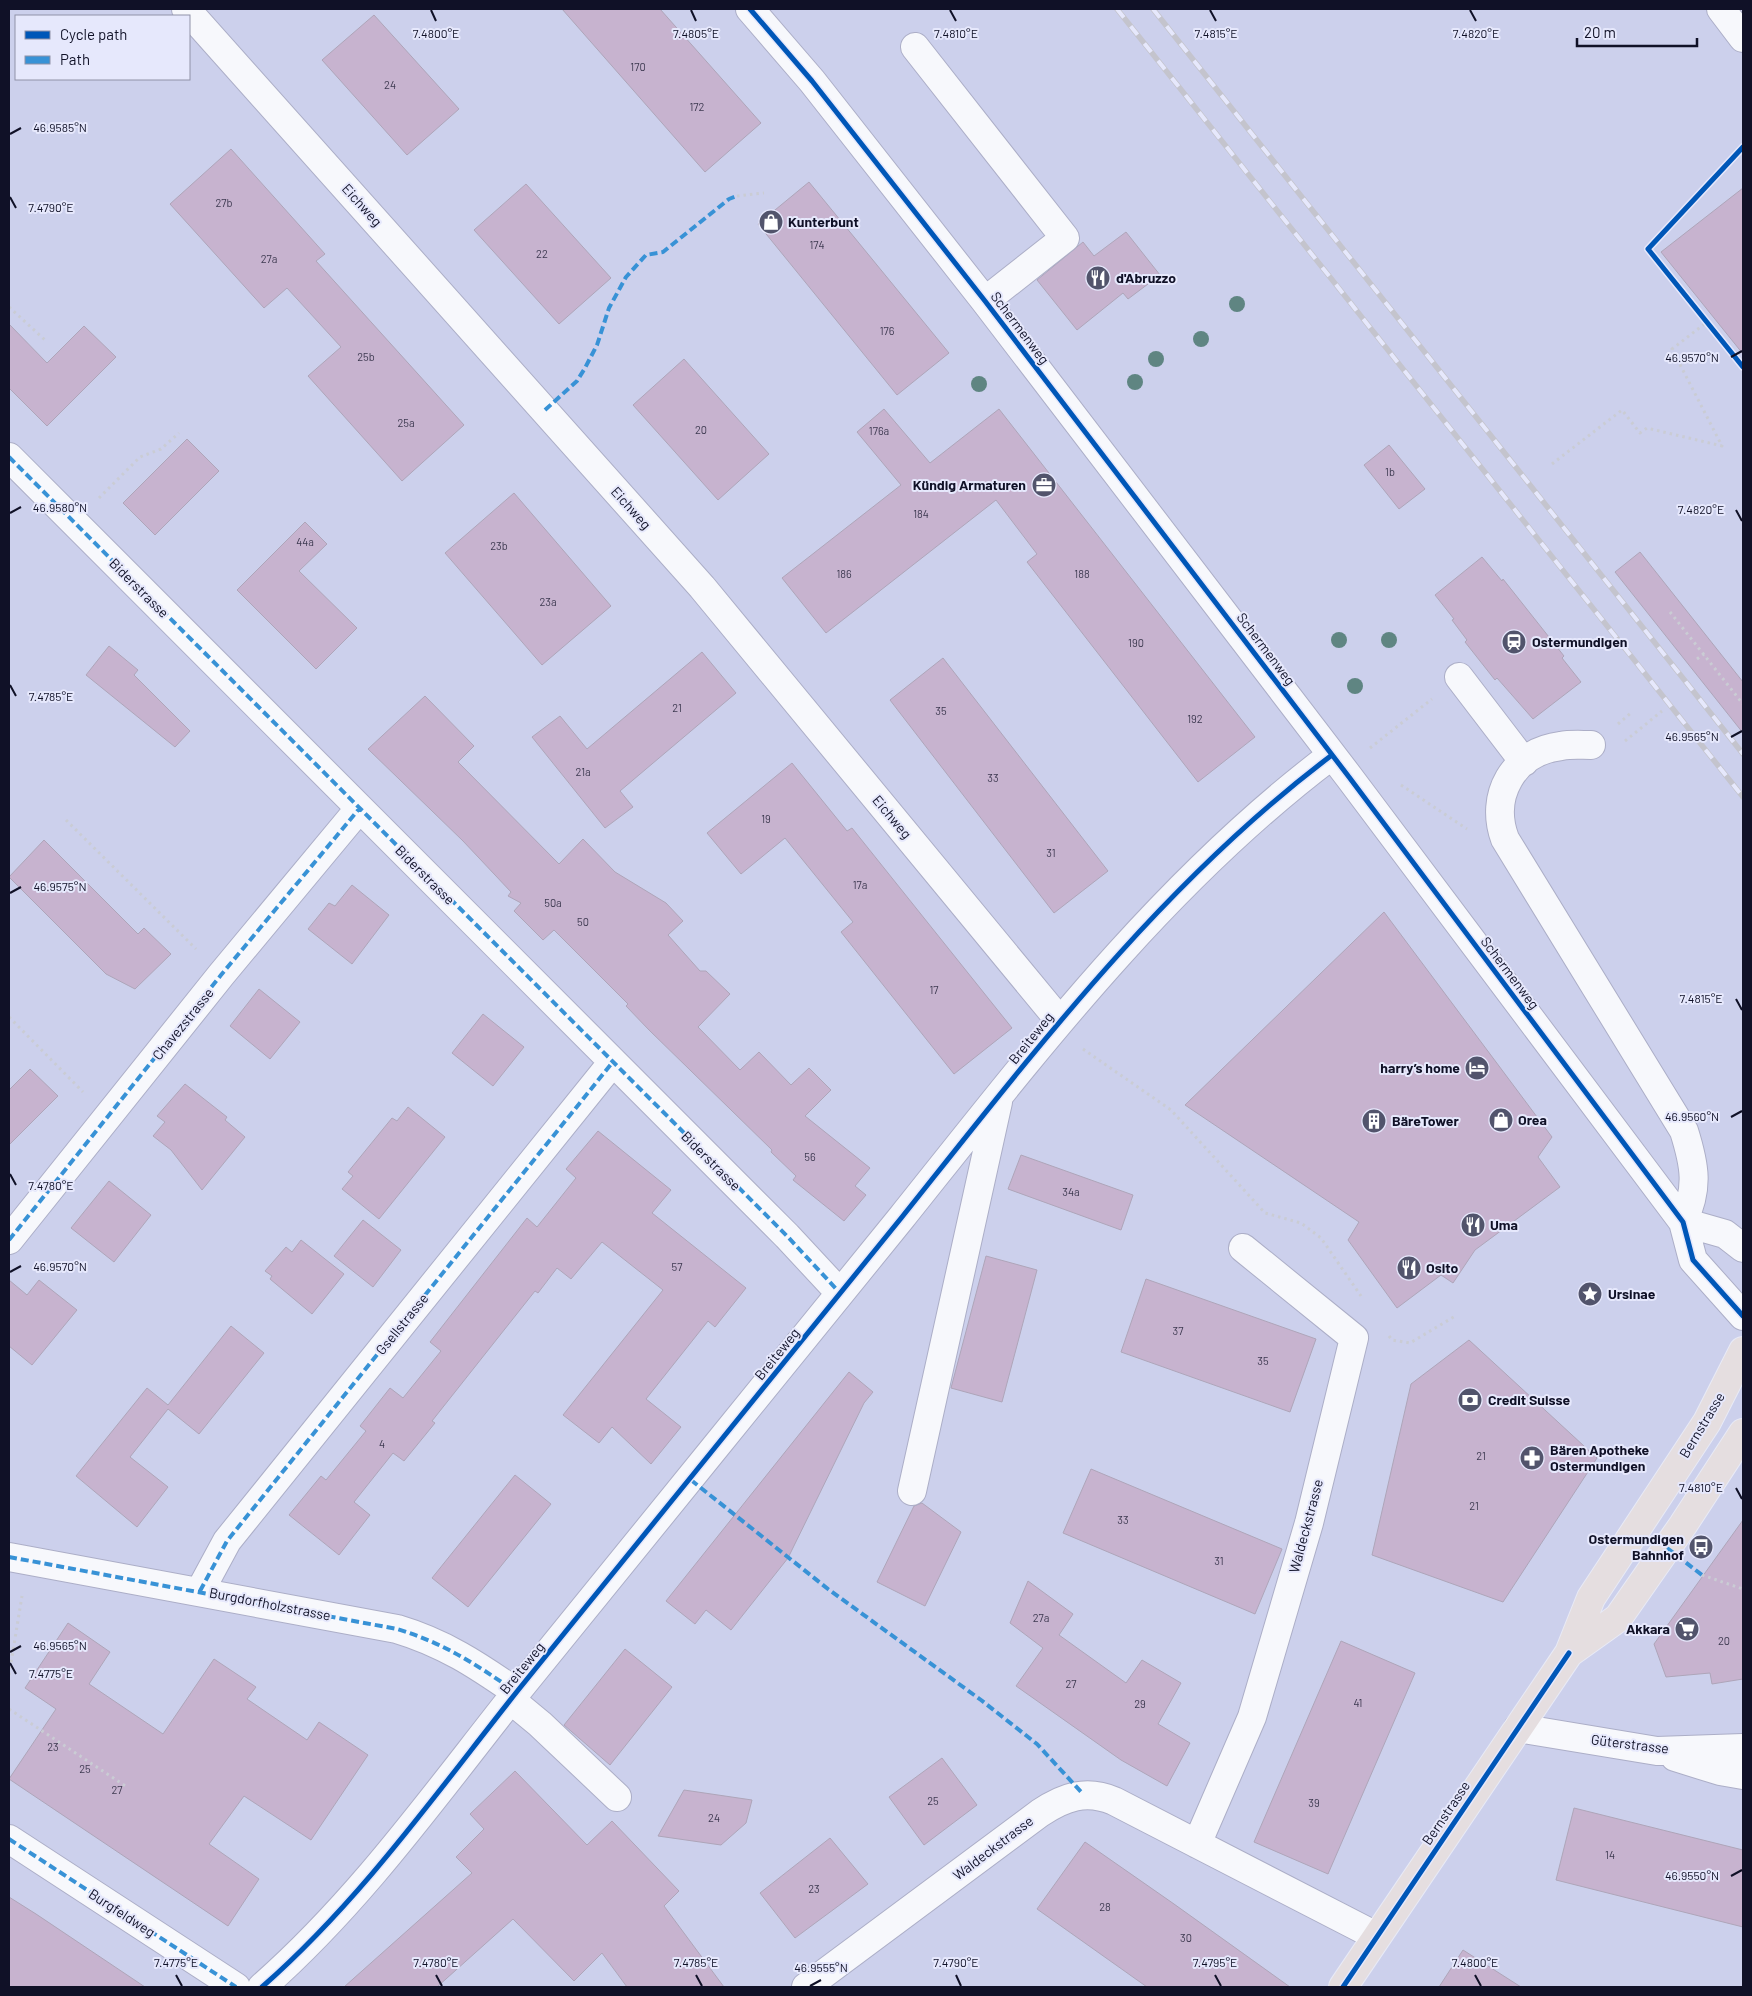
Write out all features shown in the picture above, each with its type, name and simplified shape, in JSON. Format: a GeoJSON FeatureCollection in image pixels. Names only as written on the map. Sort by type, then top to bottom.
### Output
{"type":"FeatureCollection","features":[{"type":"Feature","properties":{"kind":"main road","name":"Bernstrasse"},"geometry":{"type":"LineString","coordinates":[[1343,1987],[1569,1653],[1591,1598],[1707,1422],[1743,1351]]}},
{"type":"Feature","properties":{"kind":"main road","name":"Bernstrasse"},"geometry":{"type":"LineString","coordinates":[[1569,1653],[1618,1618],[1686,1521],[1743,1433]]}},
{"type":"Feature","properties":{"kind":"street","name":"Eichweg"},"geometry":{"type":"LineString","coordinates":[[186,9],[702,587],[1054,1028]]}},
{"type":"Feature","properties":{"kind":"street","name":"Schermenweg"},"geometry":{"type":"LineString","coordinates":[[750,9],[812,81],[985,301],[1332,755],[1683,1222],[1693,1260],[1743,1316]]}},
{"type":"Feature","properties":{"kind":"street"},"geometry":{"type":"LineString","coordinates":[[1720,9],[1743,38]]}},
{"type":"Feature","properties":{"kind":"street"},"geometry":{"type":"LineString","coordinates":[[915,46],[1065,238],[985,301]]}},
{"type":"Feature","properties":{"kind":"street","name":"Biderstrasse"},"geometry":{"type":"LineString","coordinates":[[10,461],[780,1229],[840,1293]]}},
{"type":"Feature","properties":{"kind":"street"},"geometry":{"type":"LineString","coordinates":[[1460,677],[1524,762]]}},
{"type":"Feature","properties":{"kind":"street"},"geometry":{"type":"LineString","coordinates":[[1591,745],[1559,746],[1540,752],[1524,762],[1511,774],[1503,791],[1499,808],[1499,823],[1505,839],[1684,1131],[1694,1172],[1691,1204],[1683,1222],[1725,1234],[1743,1248]]}},
{"type":"Feature","properties":{"kind":"street","name":"Breiteweg"},"geometry":{"type":"LineString","coordinates":[[262,1987],[325,1926],[372,1875],[513,1696],[1054,1028],[1171,900],[1220,851],[1287,790],[1332,755]]}},
{"type":"Feature","properties":{"kind":"street","name":"Chavezstrasse"},"geometry":{"type":"LineString","coordinates":[[9,1240],[222,975],[359,809]]}},
{"type":"Feature","properties":{"kind":"street","name":"Gsellstrasse"},"geometry":{"type":"LineString","coordinates":[[200,1591],[226,1541],[612,1063]]}},
{"type":"Feature","properties":{"kind":"street"},"geometry":{"type":"LineString","coordinates":[[912,1491],[999,1096]]}},
{"type":"Feature","properties":{"kind":"street","name":"Waldeckstrasse"},"geometry":{"type":"LineString","coordinates":[[1198,1844],[1252,1717],[1309,1522],[1354,1338],[1243,1248]]}},
{"type":"Feature","properties":{"kind":"street","name":"Burgdorfholzstrasse"},"geometry":{"type":"LineString","coordinates":[[18,1559],[200,1591],[397,1629],[426,1637],[466,1658],[513,1696],[617,1798]]}},
{"type":"Feature","properties":{"kind":"street","name":"Güterstrasse"},"geometry":{"type":"LineString","coordinates":[[1518,1728],[1656,1750],[1743,1748]]}},
{"type":"Feature","properties":{"kind":"street"},"geometry":{"type":"LineString","coordinates":[[1656,1750],[1720,1771],[1743,1775]]}},
{"type":"Feature","properties":{"kind":"street","name":"Waldeckstrasse"},"geometry":{"type":"LineString","coordinates":[[806,1987],[1040,1813],[1070,1797],[1083,1794],[1104,1796],[1376,1936]]}},
{"type":"Feature","properties":{"kind":"street","name":"Burgfeldweg"},"geometry":{"type":"LineString","coordinates":[[9,1838],[236,1987]]}},
{"type":"Feature","properties":{"kind":"path"},"geometry":{"type":"LineString","coordinates":[[737,196],[764,193]]}},
{"type":"Feature","properties":{"kind":"path"},"geometry":{"type":"LineString","coordinates":[[9,307],[45,340]]}},
{"type":"Feature","properties":{"kind":"path"},"geometry":{"type":"LineString","coordinates":[[1701,314],[1713,329]]}},
{"type":"Feature","properties":{"kind":"path"},"geometry":{"type":"LineString","coordinates":[[1552,464],[1622,410],[1640,433],[1647,428],[1722,446],[1672,349],[1707,322]]}},
{"type":"Feature","properties":{"kind":"path"},"geometry":{"type":"LineString","coordinates":[[97,499],[140,457],[161,449],[179,433]]}},
{"type":"Feature","properties":{"kind":"path"},"geometry":{"type":"LineString","coordinates":[[1670,612],[1743,704]]}},
{"type":"Feature","properties":{"kind":"path"},"geometry":{"type":"LineString","coordinates":[[1697,659],[1704,654]]}},
{"type":"Feature","properties":{"kind":"path"},"geometry":{"type":"LineString","coordinates":[[1613,728],[1632,712]]}},
{"type":"Feature","properties":{"kind":"path"},"geometry":{"type":"LineString","coordinates":[[1366,751],[1401,723]]}},
{"type":"Feature","properties":{"kind":"path"},"geometry":{"type":"LineString","coordinates":[[1400,785],[1467,829],[1477,829],[1499,823]]}},
{"type":"Feature","properties":{"kind":"path"},"geometry":{"type":"LineString","coordinates":[[66,820],[222,975]]}},
{"type":"Feature","properties":{"kind":"path"},"geometry":{"type":"LineString","coordinates":[[9,1017],[108,1117]]}},
{"type":"Feature","properties":{"kind":"path"},"geometry":{"type":"LineString","coordinates":[[1054,1028],[1171,1110],[1264,1213],[1301,1223],[1321,1238],[1365,1301]]}},
{"type":"Feature","properties":{"kind":"path"},"geometry":{"type":"LineString","coordinates":[[1386,1332],[1392,1340],[1410,1343],[1456,1315]]}},
{"type":"Feature","properties":{"kind":"path"},"geometry":{"type":"LineString","coordinates":[[9,1675],[18,1559]]}},
{"type":"Feature","properties":{"kind":"path"},"geometry":{"type":"LineString","coordinates":[[1702,1575],[1743,1589]]}},
{"type":"Feature","properties":{"kind":"path"},"geometry":{"type":"LineString","coordinates":[[9,1709],[126,1787]]}},
{"type":"Feature","properties":{"kind":"building"},"geometry":{"type":"Polygon","coordinates":[[[562,9],[660,9],[761,123],[705,172],[562,9]]]}},
{"type":"Feature","properties":{"kind":"building"},"geometry":{"type":"Polygon","coordinates":[[[374,15],[459,109],[407,155],[322,60],[374,15]]]}},
{"type":"Feature","properties":{"kind":"building"},"geometry":{"type":"Polygon","coordinates":[[[231,149],[325,254],[316,261],[464,425],[402,481],[308,376],[341,347],[287,288],[264,308],[170,204],[231,149]]]}},
{"type":"Feature","properties":{"kind":"building"},"geometry":{"type":"Polygon","coordinates":[[[809,182],[949,353],[897,395],[758,224],[809,182]]]}},
{"type":"Feature","properties":{"kind":"building"},"geometry":{"type":"Polygon","coordinates":[[[526,184],[611,278],[559,324],[474,230],[526,184]]]}},
{"type":"Feature","properties":{"kind":"building"},"geometry":{"type":"Polygon","coordinates":[[[1743,188],[1743,354],[1661,252],[1743,188]]]}},
{"type":"Feature","properties":{"kind":"building"},"geometry":{"type":"Polygon","coordinates":[[[1126,232],[1160,275],[1128,299],[1123,293],[1077,330],[1037,280],[1083,242],[1094,256],[1126,232]]]}},
{"type":"Feature","properties":{"kind":"building"},"geometry":{"type":"Polygon","coordinates":[[[9,324],[47,363],[84,326],[116,357],[47,426],[9,388],[9,324]]]}},
{"type":"Feature","properties":{"kind":"building"},"geometry":{"type":"Polygon","coordinates":[[[684,359],[769,454],[718,500],[633,405],[684,359]]]}},
{"type":"Feature","properties":{"kind":"building"},"geometry":{"type":"Polygon","coordinates":[[[884,409],[930,463],[999,409],[1255,737],[1198,782],[1027,562],[1037,554],[996,500],[826,633],[782,578],[901,485],[857,432],[884,409]]]}},
{"type":"Feature","properties":{"kind":"building"},"geometry":{"type":"Polygon","coordinates":[[[187,439],[219,471],[155,535],[123,503],[187,439]]]}},
{"type":"Feature","properties":{"kind":"building"},"geometry":{"type":"Polygon","coordinates":[[[1389,445],[1425,489],[1399,509],[1364,465],[1389,445]]]}},
{"type":"Feature","properties":{"kind":"building"},"geometry":{"type":"Polygon","coordinates":[[[514,493],[611,606],[542,665],[445,553],[514,493]]]}},
{"type":"Feature","properties":{"kind":"building"},"geometry":{"type":"Polygon","coordinates":[[[305,522],[327,544],[299,571],[357,628],[316,669],[237,590],[305,522]]]}},
{"type":"Feature","properties":{"kind":"building"},"geometry":{"type":"Polygon","coordinates":[[[1640,552],[1743,682],[1743,733],[1615,572],[1640,552]]]}},
{"type":"Feature","properties":{"kind":"building"},"geometry":{"type":"Polygon","coordinates":[[[1482,557],[1502,581],[1503,579],[1564,656],[1562,658],[1581,682],[1533,719],[1497,678],[1495,680],[1465,642],[1467,640],[1452,620],[1454,619],[1435,595],[1482,557]]]}},
{"type":"Feature","properties":{"kind":"building"},"geometry":{"type":"Polygon","coordinates":[[[109,646],[138,670],[134,675],[190,731],[175,747],[86,675],[109,646]]]}},
{"type":"Feature","properties":{"kind":"building"},"geometry":{"type":"Polygon","coordinates":[[[702,652],[736,693],[620,791],[633,807],[605,828],[532,737],[560,716],[587,749],[702,652]]]}},
{"type":"Feature","properties":{"kind":"building"},"geometry":{"type":"Polygon","coordinates":[[[943,658],[1108,871],[1054,913],[890,700],[943,658]]]}},
{"type":"Feature","properties":{"kind":"building"},"geometry":{"type":"Polygon","coordinates":[[[425,696],[474,746],[458,762],[559,864],[583,839],[615,872],[666,903],[683,921],[668,935],[700,971],[706,971],[730,994],[698,1027],[740,1070],[759,1052],[791,1085],[809,1068],[831,1090],[805,1116],[870,1168],[855,1186],[866,1195],[844,1221],[793,1180],[796,1176],[771,1152],[772,1150],[649,1030],[626,1006],[628,1004],[554,930],[543,940],[514,911],[521,903],[508,896],[511,892],[463,841],[368,749],[425,696]]]}},
{"type":"Feature","properties":{"kind":"building"},"geometry":{"type":"Polygon","coordinates":[[[792,763],[847,831],[852,828],[1012,1028],[954,1074],[841,932],[853,922],[785,838],[741,874],[707,833],[792,763]]]}},
{"type":"Feature","properties":{"kind":"building"},"geometry":{"type":"Polygon","coordinates":[[[44,840],[138,934],[144,928],[171,954],[135,989],[106,974],[9,877],[44,840]]]}},
{"type":"Feature","properties":{"kind":"building"},"geometry":{"type":"Polygon","coordinates":[[[352,885],[389,915],[352,964],[308,929],[329,903],[335,906],[352,885]]]}},
{"type":"Feature","properties":{"kind":"building","name":"BäreTower"},"geometry":{"type":"Polygon","coordinates":[[[1384,912],[1552,1137],[1538,1157],[1560,1187],[1475,1250],[1453,1283],[1441,1275],[1397,1308],[1348,1240],[1359,1222],[1185,1105],[1384,912]]]}},
{"type":"Feature","properties":{"kind":"building"},"geometry":{"type":"Polygon","coordinates":[[[259,989],[300,1022],[270,1059],[230,1026],[259,989]]]}},
{"type":"Feature","properties":{"kind":"building"},"geometry":{"type":"Polygon","coordinates":[[[483,1014],[524,1047],[493,1086],[452,1053],[483,1014]]]}},
{"type":"Feature","properties":{"kind":"building"},"geometry":{"type":"Polygon","coordinates":[[[30,1069],[58,1096],[9,1145],[9,1090],[30,1069]]]}},
{"type":"Feature","properties":{"kind":"building"},"geometry":{"type":"Polygon","coordinates":[[[185,1084],[227,1117],[225,1120],[245,1137],[202,1190],[171,1150],[153,1136],[165,1122],[157,1116],[185,1084]]]}},
{"type":"Feature","properties":{"kind":"building"},"geometry":{"type":"Polygon","coordinates":[[[408,1107],[445,1137],[379,1219],[342,1189],[353,1176],[348,1172],[392,1118],[397,1121],[408,1107]]]}},
{"type":"Feature","properties":{"kind":"building"},"geometry":{"type":"Polygon","coordinates":[[[598,1131],[671,1190],[652,1213],[746,1288],[715,1327],[708,1321],[646,1399],[681,1427],[651,1464],[612,1427],[599,1443],[563,1415],[663,1290],[602,1242],[571,1279],[557,1268],[538,1293],[535,1291],[432,1421],[435,1423],[404,1461],[393,1453],[354,1502],[370,1515],[339,1555],[289,1515],[321,1476],[326,1480],[366,1431],[360,1426],[390,1388],[403,1398],[441,1351],[430,1342],[527,1218],[537,1227],[576,1178],[566,1169],[598,1131]]]}},
{"type":"Feature","properties":{"kind":"building"},"geometry":{"type":"Polygon","coordinates":[[[1021,1155],[1133,1195],[1121,1230],[1008,1189],[1021,1155]]]}},
{"type":"Feature","properties":{"kind":"building"},"geometry":{"type":"Polygon","coordinates":[[[109,1181],[151,1215],[114,1262],[71,1228],[109,1181]]]}},
{"type":"Feature","properties":{"kind":"building"},"geometry":{"type":"Polygon","coordinates":[[[363,1220],[401,1250],[373,1287],[334,1256],[363,1220]]]}},
{"type":"Feature","properties":{"kind":"building"},"geometry":{"type":"Polygon","coordinates":[[[301,1240],[344,1274],[312,1314],[270,1279],[272,1276],[265,1271],[286,1247],[292,1252],[301,1240]]]}},
{"type":"Feature","properties":{"kind":"building"},"geometry":{"type":"Polygon","coordinates":[[[986,1256],[1037,1270],[1002,1402],[951,1388],[986,1256]]]}},
{"type":"Feature","properties":{"kind":"building"},"geometry":{"type":"Polygon","coordinates":[[[1146,1279],[1316,1339],[1290,1412],[1121,1352],[1146,1279]]]}},
{"type":"Feature","properties":{"kind":"building"},"geometry":{"type":"Polygon","coordinates":[[[9,1280],[27,1295],[39,1280],[77,1310],[32,1365],[9,1346],[9,1280]]]}},
{"type":"Feature","properties":{"kind":"building"},"geometry":{"type":"Polygon","coordinates":[[[231,1326],[264,1353],[199,1434],[168,1409],[130,1457],[168,1487],[137,1527],[76,1476],[147,1388],[168,1405],[231,1326]]]}},
{"type":"Feature","properties":{"kind":"building"},"geometry":{"type":"Polygon","coordinates":[[[1469,1340],[1597,1458],[1503,1602],[1372,1555],[1411,1384],[1469,1340]]]}},
{"type":"Feature","properties":{"kind":"building"},"geometry":{"type":"Polygon","coordinates":[[[849,1372],[873,1392],[864,1403],[788,1558],[731,1630],[706,1610],[695,1624],[666,1601],[849,1372]]]}},
{"type":"Feature","properties":{"kind":"building"},"geometry":{"type":"Polygon","coordinates":[[[1091,1469],[1282,1549],[1255,1614],[1063,1533],[1091,1469]]]}},
{"type":"Feature","properties":{"kind":"building"},"geometry":{"type":"Polygon","coordinates":[[[515,1475],[551,1504],[468,1607],[432,1578],[515,1475]]]}},
{"type":"Feature","properties":{"kind":"building"},"geometry":{"type":"Polygon","coordinates":[[[922,1503],[961,1532],[925,1606],[877,1582],[914,1506],[922,1503]]]}},
{"type":"Feature","properties":{"kind":"building"},"geometry":{"type":"Polygon","coordinates":[[[1743,1520],[1743,1679],[1712,1684],[1710,1673],[1666,1677],[1654,1644],[1743,1520]]]}},
{"type":"Feature","properties":{"kind":"building"},"geometry":{"type":"Polygon","coordinates":[[[1028,1581],[1073,1614],[1059,1635],[1126,1683],[1142,1660],[1181,1683],[1158,1724],[1190,1743],[1167,1786],[1121,1760],[1016,1686],[1043,1648],[1010,1623],[1028,1581]]]}},
{"type":"Feature","properties":{"kind":"building"},"geometry":{"type":"Polygon","coordinates":[[[68,1623],[110,1652],[89,1684],[163,1734],[214,1659],[256,1687],[247,1699],[307,1740],[319,1722],[368,1755],[311,1840],[244,1796],[209,1844],[259,1879],[228,1926],[9,1779],[56,1709],[25,1688],[68,1623]]]}},
{"type":"Feature","properties":{"kind":"building"},"geometry":{"type":"Polygon","coordinates":[[[1341,1641],[1415,1673],[1328,1874],[1254,1842],[1341,1641]]]}},
{"type":"Feature","properties":{"kind":"building"},"geometry":{"type":"Polygon","coordinates":[[[625,1649],[672,1687],[610,1765],[564,1725],[625,1649]]]}},
{"type":"Feature","properties":{"kind":"building"},"geometry":{"type":"Polygon","coordinates":[[[942,1758],[977,1805],[924,1845],[889,1797],[942,1758]]]}},
{"type":"Feature","properties":{"kind":"building"},"geometry":{"type":"Polygon","coordinates":[[[515,1771],[587,1845],[612,1821],[679,1891],[664,1906],[724,1987],[627,1987],[602,1953],[574,1981],[513,1919],[437,1987],[344,1987],[472,1873],[456,1857],[484,1829],[470,1814],[515,1771]]]}},
{"type":"Feature","properties":{"kind":"building"},"geometry":{"type":"Polygon","coordinates":[[[684,1790],[752,1800],[746,1823],[721,1845],[658,1836],[684,1790]]]}},
{"type":"Feature","properties":{"kind":"building"},"geometry":{"type":"Polygon","coordinates":[[[1574,1808],[1743,1850],[1743,1927],[1556,1880],[1574,1808]]]}},
{"type":"Feature","properties":{"kind":"building"},"geometry":{"type":"Polygon","coordinates":[[[830,1838],[868,1884],[795,1938],[760,1893],[830,1838]]]}},
{"type":"Feature","properties":{"kind":"building"},"geometry":{"type":"Polygon","coordinates":[[[1085,1842],[1290,1987],[1147,1987],[1037,1909],[1085,1842]]]}},
{"type":"Feature","properties":{"kind":"building"},"geometry":{"type":"Polygon","coordinates":[[[9,1897],[36,1914],[145,1987],[9,1987],[9,1897]]]}},
{"type":"Feature","properties":{"kind":"building"},"geometry":{"type":"Polygon","coordinates":[[[1463,1950],[1521,1987],[1439,1987],[1463,1950]]]}},
{"type":"Feature","properties":{"kind":"railway"},"geometry":{"type":"LineString","coordinates":[[1117,9],[1743,797]]}},
{"type":"Feature","properties":{"kind":"railway"},"geometry":{"type":"LineString","coordinates":[[1153,9],[1743,754]]}},
{"type":"Feature","properties":{"kind":"marked path"},"geometry":{"type":"LineString","coordinates":[[545,410],[577,381],[585,368],[597,345],[609,308],[626,277],[646,255],[663,252],[729,199],[737,196]]}},
{"type":"Feature","properties":{"kind":"marked path"},"geometry":{"type":"LineString","coordinates":[[9,457],[787,1236],[840,1293]]}},
{"type":"Feature","properties":{"kind":"marked path"},"geometry":{"type":"LineString","coordinates":[[9,1240],[221,975],[359,809]]}},
{"type":"Feature","properties":{"kind":"marked path"},"geometry":{"type":"LineString","coordinates":[[200,1591],[227,1541],[612,1063]]}},
{"type":"Feature","properties":{"kind":"marked path"},"geometry":{"type":"LineString","coordinates":[[691,1480],[828,1589],[981,1700],[1037,1744],[1083,1794]]}},
{"type":"Feature","properties":{"kind":"marked path"},"geometry":{"type":"LineString","coordinates":[[1667,1548],[1702,1575]]}},
{"type":"Feature","properties":{"kind":"marked path"},"geometry":{"type":"LineString","coordinates":[[9,1557],[397,1629],[445,1648],[516,1692]]}},
{"type":"Feature","properties":{"kind":"marked path"},"geometry":{"type":"LineString","coordinates":[[9,1839],[236,1987]]}},
{"type":"Feature","properties":{"kind":"cycle path"},"geometry":{"type":"LineString","coordinates":[[750,9],[812,81],[985,301],[1349,777],[1683,1222],[1693,1260],[1743,1316]]}},
{"type":"Feature","properties":{"kind":"cycle path"},"geometry":{"type":"LineString","coordinates":[[1743,147],[1648,249],[1743,367]]}},
{"type":"Feature","properties":{"kind":"cycle path"},"geometry":{"type":"LineString","coordinates":[[262,1987],[332,1918],[397,1844],[519,1689],[1001,1093],[1103,972],[1156,914],[1212,858],[1270,805],[1332,755]]}},
{"type":"Feature","properties":{"kind":"cycle path"},"geometry":{"type":"LineString","coordinates":[[1343,1987],[1569,1653]]}},
{"type":"Feature","properties":{"kind":"place","name":"Kunterbunt"},"geometry":{"type":"Point","coordinates":[771,222]}},
{"type":"Feature","properties":{"kind":"place","name":"d'Abruzzo"},"geometry":{"type":"Point","coordinates":[1098,278]}},
{"type":"Feature","properties":{"kind":"place","name":"Kündig Armaturen"},"geometry":{"type":"Point","coordinates":[1044,485]}},
{"type":"Feature","properties":{"kind":"place","name":"Ostermundigen"},"geometry":{"type":"Point","coordinates":[1514,642]}},
{"type":"Feature","properties":{"kind":"place","name":"harry’s home"},"geometry":{"type":"Point","coordinates":[1477,1068]}},
{"type":"Feature","properties":{"kind":"place","name":"Orea"},"geometry":{"type":"Point","coordinates":[1501,1120]}},
{"type":"Feature","properties":{"kind":"place","name":"BäreTower"},"geometry":{"type":"Point","coordinates":[1374,1121]}},
{"type":"Feature","properties":{"kind":"place","name":"Uma"},"geometry":{"type":"Point","coordinates":[1473,1225]}},
{"type":"Feature","properties":{"kind":"place","name":"Osito"},"geometry":{"type":"Point","coordinates":[1409,1268]}},
{"type":"Feature","properties":{"kind":"place","name":"Ursinae"},"geometry":{"type":"Point","coordinates":[1590,1294]}},
{"type":"Feature","properties":{"kind":"place","name":"Credit Suisse"},"geometry":{"type":"Point","coordinates":[1470,1400]}},
{"type":"Feature","properties":{"kind":"place","name":"Bären Apotheke Ostermundigen"},"geometry":{"type":"Point","coordinates":[1532,1458]}},
{"type":"Feature","properties":{"kind":"place","name":"Ostermundigen Bahnhof"},"geometry":{"type":"Point","coordinates":[1701,1547]}},
{"type":"Feature","properties":{"kind":"place","name":"Akkara"},"geometry":{"type":"Point","coordinates":[1687,1629]}}]}
